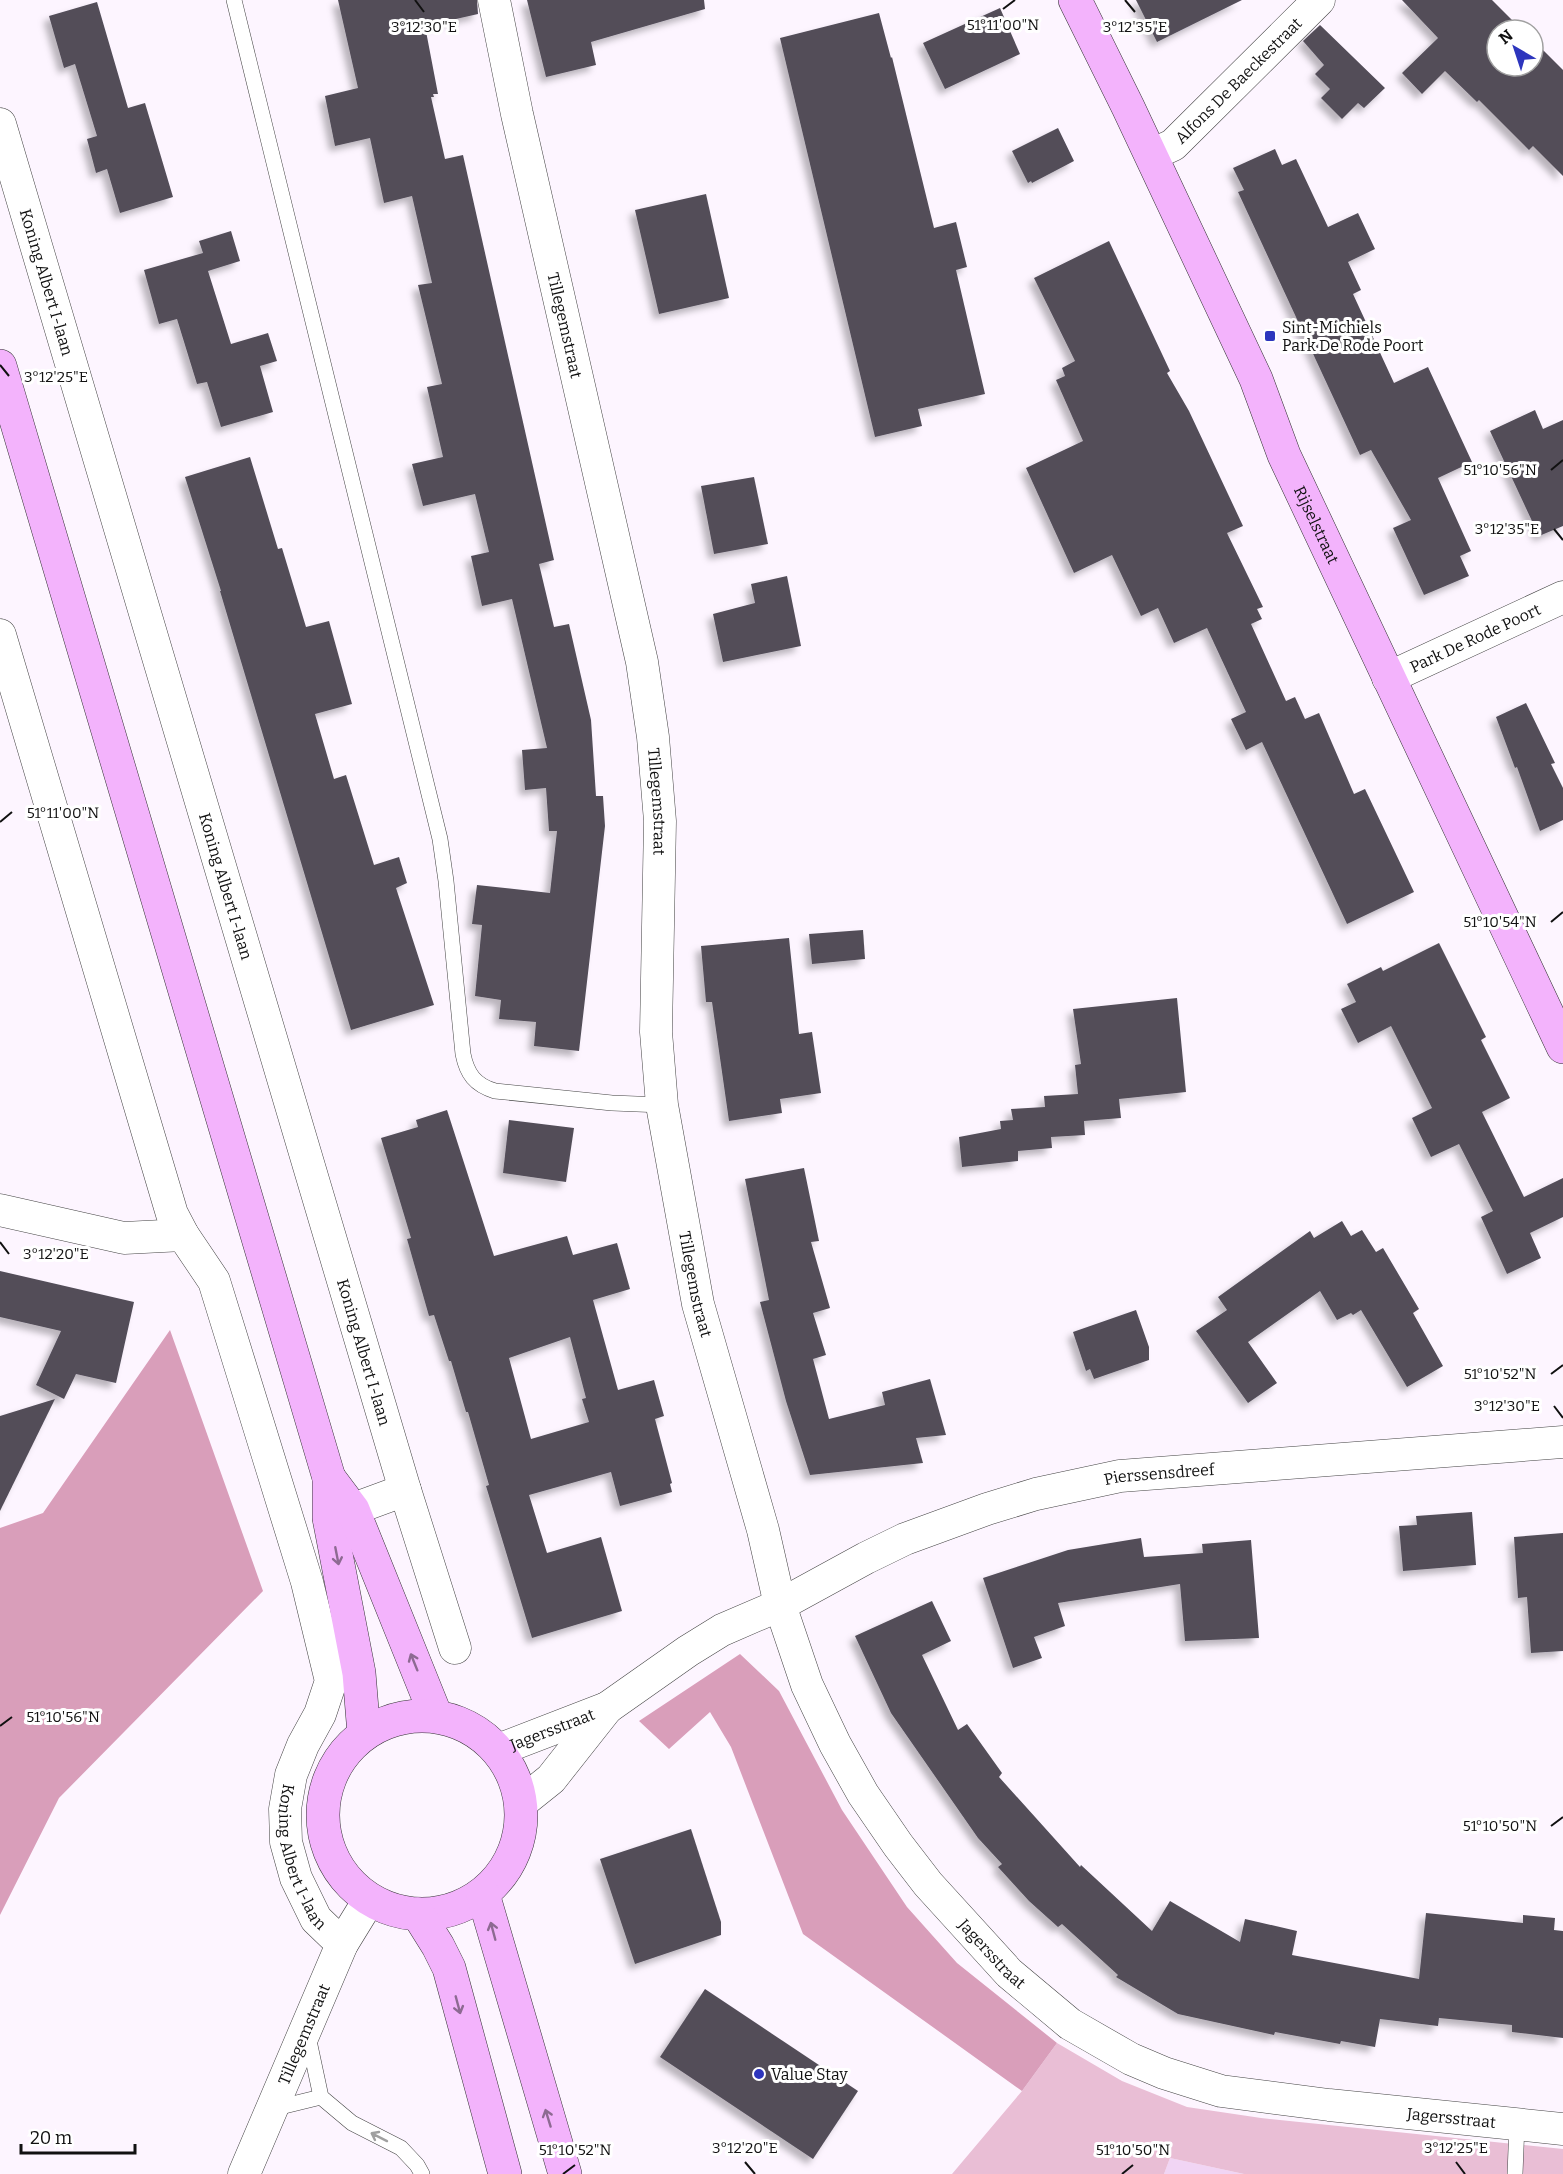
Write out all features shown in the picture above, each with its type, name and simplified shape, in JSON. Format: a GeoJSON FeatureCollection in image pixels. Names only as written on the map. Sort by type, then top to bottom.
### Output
{"type":"FeatureCollection","features":[{"type":"Feature","properties":{"kind":"main road","name":"Rijselstraat"},"geometry":{"type":"LineString","coordinates":[[1075,0],[1256,379],[1284,455],[1563,1047]]}},
{"type":"Feature","properties":{"kind":"main road"},"geometry":{"type":"LineString","coordinates":[[0,366],[329,1478],[341,1514],[436,1716]]}},
{"type":"Feature","properties":{"kind":"main road"},"geometry":{"type":"LineString","coordinates":[[341,1514],[364,1734]]}},
{"type":"Feature","properties":{"kind":"main road","name":"Koning Albert I-laan"},"geometry":{"type":"LineString","coordinates":[[412,1716],[436,1716],[465,1725],[498,1750],[516,1783],[521,1803],[521,1823],[515,1849],[502,1873],[483,1894],[464,1905],[448,1910],[418,1914],[394,1911],[369,1900],[348,1882],[332,1859],[324,1833],[322,1805],[330,1776],[343,1754],[364,1734],[388,1721],[412,1716]]}},
{"type":"Feature","properties":{"kind":"main road"},"geometry":{"type":"LineString","coordinates":[[483,1894],[565,2174]]}},
{"type":"Feature","properties":{"kind":"main road"},"geometry":{"type":"LineString","coordinates":[[418,1914],[449,1968],[505,2174]]}},
{"type":"Feature","properties":{"kind":"street","name":"Tillegemstraat"},"geometry":{"type":"LineString","coordinates":[[494,0],[517,114],[640,650],[658,779],[660,821],[656,1021],[662,1105],[698,1304],[763,1530],[780,1605]]}},
{"type":"Feature","properties":{"kind":"street","name":"Alfons De Baeckestraat"},"geometry":{"type":"LineString","coordinates":[[1151,155],[1173,144],[1319,0]]}},
{"type":"Feature","properties":{"kind":"street","name":"Koning Albert I-laan"},"geometry":{"type":"LineString","coordinates":[[0,124],[405,1490],[454,1648]]}},
{"type":"Feature","properties":{"kind":"street","name":"Park De Rode Poort"},"geometry":{"type":"LineString","coordinates":[[1388,678],[1563,597]]}},
{"type":"Feature","properties":{"kind":"street","name":"Koning Albert I-laan"},"geometry":{"type":"LineString","coordinates":[[0,635],[172,1214],[183,1235],[214,1281],[307,1582],[331,1681],[320,1714],[303,1745],[291,1775],[285,1809],[286,1842],[296,1878],[316,1919],[342,1944]]}},
{"type":"Feature","properties":{"kind":"street"},"geometry":{"type":"LineString","coordinates":[[0,1210],[124,1238],[183,1235]]}},
{"type":"Feature","properties":{"kind":"street","name":"Pierssensdreef"},"geometry":{"type":"LineString","coordinates":[[780,1605],[905,1539],[987,1509],[1076,1484],[1120,1476],[1563,1442]]}},
{"type":"Feature","properties":{"kind":"street"},"geometry":{"type":"LineString","coordinates":[[341,1514],[405,1490]]}},
{"type":"Feature","properties":{"kind":"street","name":"Jagersstraat"},"geometry":{"type":"LineString","coordinates":[[498,1750],[607,1708],[687,1651],[722,1630],[780,1605],[807,1685],[835,1744],[880,1820],[928,1884],[1002,1965],[1070,2024],[1147,2066],[1221,2091],[1329,2105],[1563,2129]]}},
{"type":"Feature","properties":{"kind":"street","name":"Jagersstraat"},"geometry":{"type":"LineString","coordinates":[[521,1803],[551,1779],[607,1708]]}},
{"type":"Feature","properties":{"kind":"street","name":"Tillegemstraat"},"geometry":{"type":"LineString","coordinates":[[244,2174],[342,1944],[369,1900]]}},
{"type":"Feature","properties":{"kind":"lane"},"geometry":{"type":"LineString","coordinates":[[234,0],[440,839],[466,1068],[473,1080],[484,1088],[495,1091],[612,1103],[662,1105]]}},
{"type":"Feature","properties":{"kind":"lane"},"geometry":{"type":"LineString","coordinates":[[306,2029],[321,2097],[352,2123],[401,2148],[422,2174]]}},
{"type":"Feature","properties":{"kind":"lane"},"geometry":{"type":"LineString","coordinates":[[272,2109],[321,2097]]}},
{"type":"Feature","properties":{"kind":"lane"},"geometry":{"type":"LineString","coordinates":[[1515,2174],[1516,2124]]}},
{"type":"Feature","properties":{"kind":"shaded area"},"geometry":{"type":"Polygon","coordinates":[[[170,1330],[263,1591],[59,1798],[0,1915],[0,1528],[43,1513],[170,1330]]]}},
{"type":"Feature","properties":{"kind":"shaded area"},"geometry":{"type":"Polygon","coordinates":[[[740,1654],[779,1691],[842,1810],[907,1907],[957,1963],[1057,2043],[1022,2091],[803,1934],[731,1747],[710,1712],[669,1749],[639,1721],[740,1654]]]}},
{"type":"Feature","properties":{"kind":"shaded area"},"geometry":{"type":"Polygon","coordinates":[[[1057,2043],[1122,2081],[1187,2107],[1261,2118],[1563,2149],[1563,2174],[1244,2174],[1170,2158],[1164,2174],[952,2174],[1022,2091],[1057,2043]]]}},
{"type":"Feature","properties":{"kind":"shaded area"},"geometry":{"type":"Polygon","coordinates":[[[1170,2158],[1244,2174],[1164,2174],[1170,2158]]]}},
{"type":"Feature","properties":{"kind":"building"},"geometry":{"type":"Polygon","coordinates":[[[338,0],[477,0],[478,14],[425,26],[438,94],[433,94],[434,97],[431,97],[445,159],[463,155],[554,560],[539,564],[554,627],[569,624],[591,720],[596,796],[603,796],[605,826],[579,1051],[534,1046],[536,1022],[499,1019],[501,1000],[475,996],[482,925],[472,924],[477,885],[550,893],[557,831],[549,831],[546,788],[525,790],[522,750],[547,748],[512,599],[482,606],[471,556],[489,552],[475,494],[423,506],[412,464],[443,457],[427,387],[442,384],[418,285],[432,283],[412,196],[384,203],[370,138],[335,146],[325,96],[358,88],[338,0]]]}},
{"type":"Feature","properties":{"kind":"building"},"geometry":{"type":"Polygon","coordinates":[[[527,0],[704,0],[705,9],[591,42],[596,65],[546,77],[527,0]]]}},
{"type":"Feature","properties":{"kind":"building"},"geometry":{"type":"Polygon","coordinates":[[[1136,0],[1242,0],[1157,42],[1136,0]]]}},
{"type":"Feature","properties":{"kind":"building"},"geometry":{"type":"Polygon","coordinates":[[[1402,0],[1492,0],[1510,18],[1485,18],[1485,78],[1545,78],[1545,52],[1563,70],[1563,176],[1533,146],[1529,150],[1479,100],[1477,102],[1445,71],[1422,94],[1402,73],[1438,38],[1402,0]]]}},
{"type":"Feature","properties":{"kind":"building"},"geometry":{"type":"Polygon","coordinates":[[[97,2],[128,108],[145,103],[173,197],[120,213],[107,169],[96,173],[87,139],[97,136],[75,64],[64,68],[49,16],[97,2]]]}},
{"type":"Feature","properties":{"kind":"building"},"geometry":{"type":"Polygon","coordinates":[[[1000,8],[1020,54],[945,89],[923,43],[1000,8]]]}},
{"type":"Feature","properties":{"kind":"building"},"geometry":{"type":"Polygon","coordinates":[[[879,13],[934,228],[956,222],[967,267],[956,270],[985,394],[918,409],[922,426],[875,437],[780,38],[879,13]]]}},
{"type":"Feature","properties":{"kind":"building"},"geometry":{"type":"Polygon","coordinates":[[[1320,25],[1385,88],[1364,108],[1358,103],[1342,119],[1321,98],[1330,89],[1315,74],[1324,65],[1303,41],[1320,25]]]}},
{"type":"Feature","properties":{"kind":"building"},"geometry":{"type":"Polygon","coordinates":[[[1058,128],[1074,161],[1028,183],[1012,151],[1058,128]]]}},
{"type":"Feature","properties":{"kind":"building"},"geometry":{"type":"Polygon","coordinates":[[[1275,149],[1282,165],[1296,159],[1328,227],[1358,213],[1375,249],[1348,262],[1361,290],[1353,294],[1394,383],[1428,367],[1472,462],[1438,478],[1471,551],[1460,556],[1469,576],[1424,595],[1393,528],[1411,520],[1371,450],[1360,455],[1238,192],[1244,190],[1233,168],[1275,149]]]}},
{"type":"Feature","properties":{"kind":"building"},"geometry":{"type":"Polygon","coordinates":[[[706,194],[729,298],[659,314],[635,210],[706,194]]]}},
{"type":"Feature","properties":{"kind":"building"},"geometry":{"type":"Polygon","coordinates":[[[231,231],[240,261],[208,271],[231,344],[268,333],[277,361],[260,366],[273,412],[221,427],[207,382],[197,384],[177,319],[159,324],[144,270],[203,253],[199,241],[231,231]]]}},
{"type":"Feature","properties":{"kind":"building"},"geometry":{"type":"Polygon","coordinates":[[[1109,241],[1170,371],[1167,373],[1189,411],[1243,526],[1227,533],[1263,607],[1257,609],[1262,619],[1251,624],[1286,701],[1295,697],[1305,719],[1319,713],[1354,794],[1365,789],[1414,892],[1347,924],[1262,742],[1246,750],[1231,719],[1246,712],[1207,628],[1174,643],[1158,608],[1141,616],[1112,555],[1074,573],[1026,468],[1083,441],[1056,380],[1065,376],[1062,368],[1075,361],[1034,278],[1109,241]]]}},
{"type":"Feature","properties":{"kind":"building"},"geometry":{"type":"Polygon","coordinates":[[[1535,410],[1543,429],[1563,420],[1563,526],[1539,536],[1490,431],[1535,410]]]}},
{"type":"Feature","properties":{"kind":"building"},"geometry":{"type":"Polygon","coordinates":[[[250,457],[278,549],[282,548],[306,627],[329,621],[352,704],[315,714],[334,779],[346,775],[374,865],[399,857],[407,883],[396,888],[434,1005],[351,1030],[185,477],[250,457]]]}},
{"type":"Feature","properties":{"kind":"building"},"geometry":{"type":"Polygon","coordinates":[[[754,477],[768,544],[714,554],[701,486],[754,477]]]}},
{"type":"Feature","properties":{"kind":"building"},"geometry":{"type":"Polygon","coordinates":[[[787,576],[801,646],[723,662],[713,614],[755,603],[751,584],[787,576]]]}},
{"type":"Feature","properties":{"kind":"building"},"geometry":{"type":"Polygon","coordinates":[[[1526,703],[1555,763],[1551,764],[1563,788],[1563,820],[1540,831],[1496,717],[1526,703]]]}},
{"type":"Feature","properties":{"kind":"building"},"geometry":{"type":"Polygon","coordinates":[[[863,930],[865,959],[812,964],[809,934],[863,930]]]}},
{"type":"Feature","properties":{"kind":"building"},"geometry":{"type":"Polygon","coordinates":[[[789,938],[799,1034],[812,1032],[821,1093],[780,1099],[782,1113],[729,1121],[712,1002],[706,1002],[701,946],[789,938]]]}},
{"type":"Feature","properties":{"kind":"building"},"geometry":{"type":"Polygon","coordinates":[[[1439,943],[1486,1037],[1481,1040],[1510,1098],[1482,1112],[1524,1197],[1563,1178],[1563,1217],[1530,1233],[1541,1258],[1507,1274],[1481,1217],[1493,1211],[1459,1144],[1431,1157],[1412,1118],[1432,1108],[1391,1026],[1358,1043],[1341,1009],[1356,1002],[1347,984],[1381,967],[1383,971],[1439,943]]]}},
{"type":"Feature","properties":{"kind":"building"},"geometry":{"type":"Polygon","coordinates":[[[1177,998],[1186,1092],[1119,1099],[1121,1118],[1084,1121],[1085,1135],[1051,1137],[1052,1148],[1018,1151],[1018,1161],[962,1167],[959,1137],[1001,1129],[1000,1121],[1013,1120],[1011,1109],[1045,1107],[1044,1096],[1078,1094],[1075,1065],[1081,1064],[1073,1009],[1177,998]]]}},
{"type":"Feature","properties":{"kind":"building"},"geometry":{"type":"Polygon","coordinates":[[[447,1110],[494,1256],[567,1236],[573,1255],[617,1243],[630,1289],[593,1300],[618,1390],[654,1380],[664,1416],[655,1419],[672,1483],[670,1484],[672,1492],[620,1506],[611,1472],[529,1495],[547,1553],[601,1537],[622,1611],[532,1638],[486,1486],[489,1485],[468,1412],[466,1412],[434,1315],[429,1316],[407,1239],[411,1238],[381,1138],[418,1127],[416,1120],[447,1110]],[[570,1337],[509,1358],[531,1439],[589,1422],[582,1399],[586,1398],[570,1337]]]}},
{"type":"Feature","properties":{"kind":"building"},"geometry":{"type":"Polygon","coordinates":[[[509,1120],[574,1128],[566,1182],[503,1173],[509,1120]]]}},
{"type":"Feature","properties":{"kind":"building"},"geometry":{"type":"Polygon","coordinates":[[[804,1168],[819,1241],[811,1242],[830,1308],[813,1313],[826,1355],[813,1359],[829,1419],[885,1405],[882,1392],[930,1379],[946,1435],[916,1438],[923,1463],[810,1475],[786,1401],[760,1302],[769,1300],[745,1179],[804,1168]]]}},
{"type":"Feature","properties":{"kind":"building"},"geometry":{"type":"Polygon","coordinates":[[[1342,1221],[1351,1236],[1362,1230],[1376,1252],[1383,1248],[1419,1309],[1413,1313],[1443,1366],[1407,1387],[1361,1310],[1337,1320],[1320,1291],[1248,1342],[1277,1383],[1248,1403],[1196,1331],[1227,1310],[1218,1297],[1310,1231],[1314,1238],[1342,1221]]]}},
{"type":"Feature","properties":{"kind":"building"},"geometry":{"type":"Polygon","coordinates":[[[0,1271],[134,1302],[116,1383],[76,1374],[64,1399],[36,1385],[61,1331],[0,1317],[0,1271]]]}},
{"type":"Feature","properties":{"kind":"building"},"geometry":{"type":"Polygon","coordinates":[[[1136,1310],[1149,1347],[1149,1360],[1094,1379],[1090,1369],[1086,1371],[1073,1332],[1136,1310]]]}},
{"type":"Feature","properties":{"kind":"building"},"geometry":{"type":"Polygon","coordinates":[[[55,1399],[0,1511],[0,1416],[55,1399]]]}},
{"type":"Feature","properties":{"kind":"building"},"geometry":{"type":"Polygon","coordinates":[[[1472,1512],[1476,1565],[1403,1571],[1399,1526],[1417,1525],[1416,1516],[1472,1512]]]}},
{"type":"Feature","properties":{"kind":"building"},"geometry":{"type":"Polygon","coordinates":[[[1563,1533],[1563,1651],[1531,1653],[1527,1597],[1518,1598],[1514,1537],[1563,1533]]]}},
{"type":"Feature","properties":{"kind":"building"},"geometry":{"type":"Polygon","coordinates":[[[1141,1538],[1144,1557],[1203,1553],[1202,1544],[1251,1540],[1259,1638],[1185,1641],[1180,1584],[1058,1603],[1065,1626],[1034,1637],[1042,1658],[1013,1668],[983,1578],[1068,1550],[1141,1538]]]}},
{"type":"Feature","properties":{"kind":"building"},"geometry":{"type":"Polygon","coordinates":[[[932,1601],[951,1641],[922,1655],[958,1730],[967,1724],[1002,1773],[999,1777],[1080,1867],[1081,1865],[1152,1931],[1170,1901],[1240,1942],[1245,1919],[1297,1931],[1292,1955],[1419,1979],[1426,1913],[1523,1923],[1523,1915],[1555,1918],[1554,1930],[1563,1931],[1563,2038],[1512,2032],[1512,2025],[1439,2018],[1438,2026],[1380,2019],[1375,2047],[1341,2041],[1340,2044],[1275,2032],[1274,2035],[1178,2014],[1116,1977],[1118,1975],[1062,1924],[1058,1927],[1029,1901],[998,1867],[1002,1864],[978,1838],[891,1713],[855,1636],[932,1601]]]}},
{"type":"Feature","properties":{"kind":"building"},"geometry":{"type":"Polygon","coordinates":[[[691,1829],[721,1922],[721,1935],[635,1964],[600,1859],[691,1829]]]}},
{"type":"Feature","properties":{"kind":"building","name":"Value Stay"},"geometry":{"type":"Polygon","coordinates":[[[705,1989],[858,2091],[813,2159],[660,2057],[705,1989]]]}},
{"type":"Feature","properties":{"kind":"place","name":"Sint-Michiels Park De Rode Poort"},"geometry":{"type":"Point","coordinates":[1270,336]}},
{"type":"Feature","properties":{"kind":"place","name":"Value Stay"},"geometry":{"type":"Point","coordinates":[759,2074]}}]}
